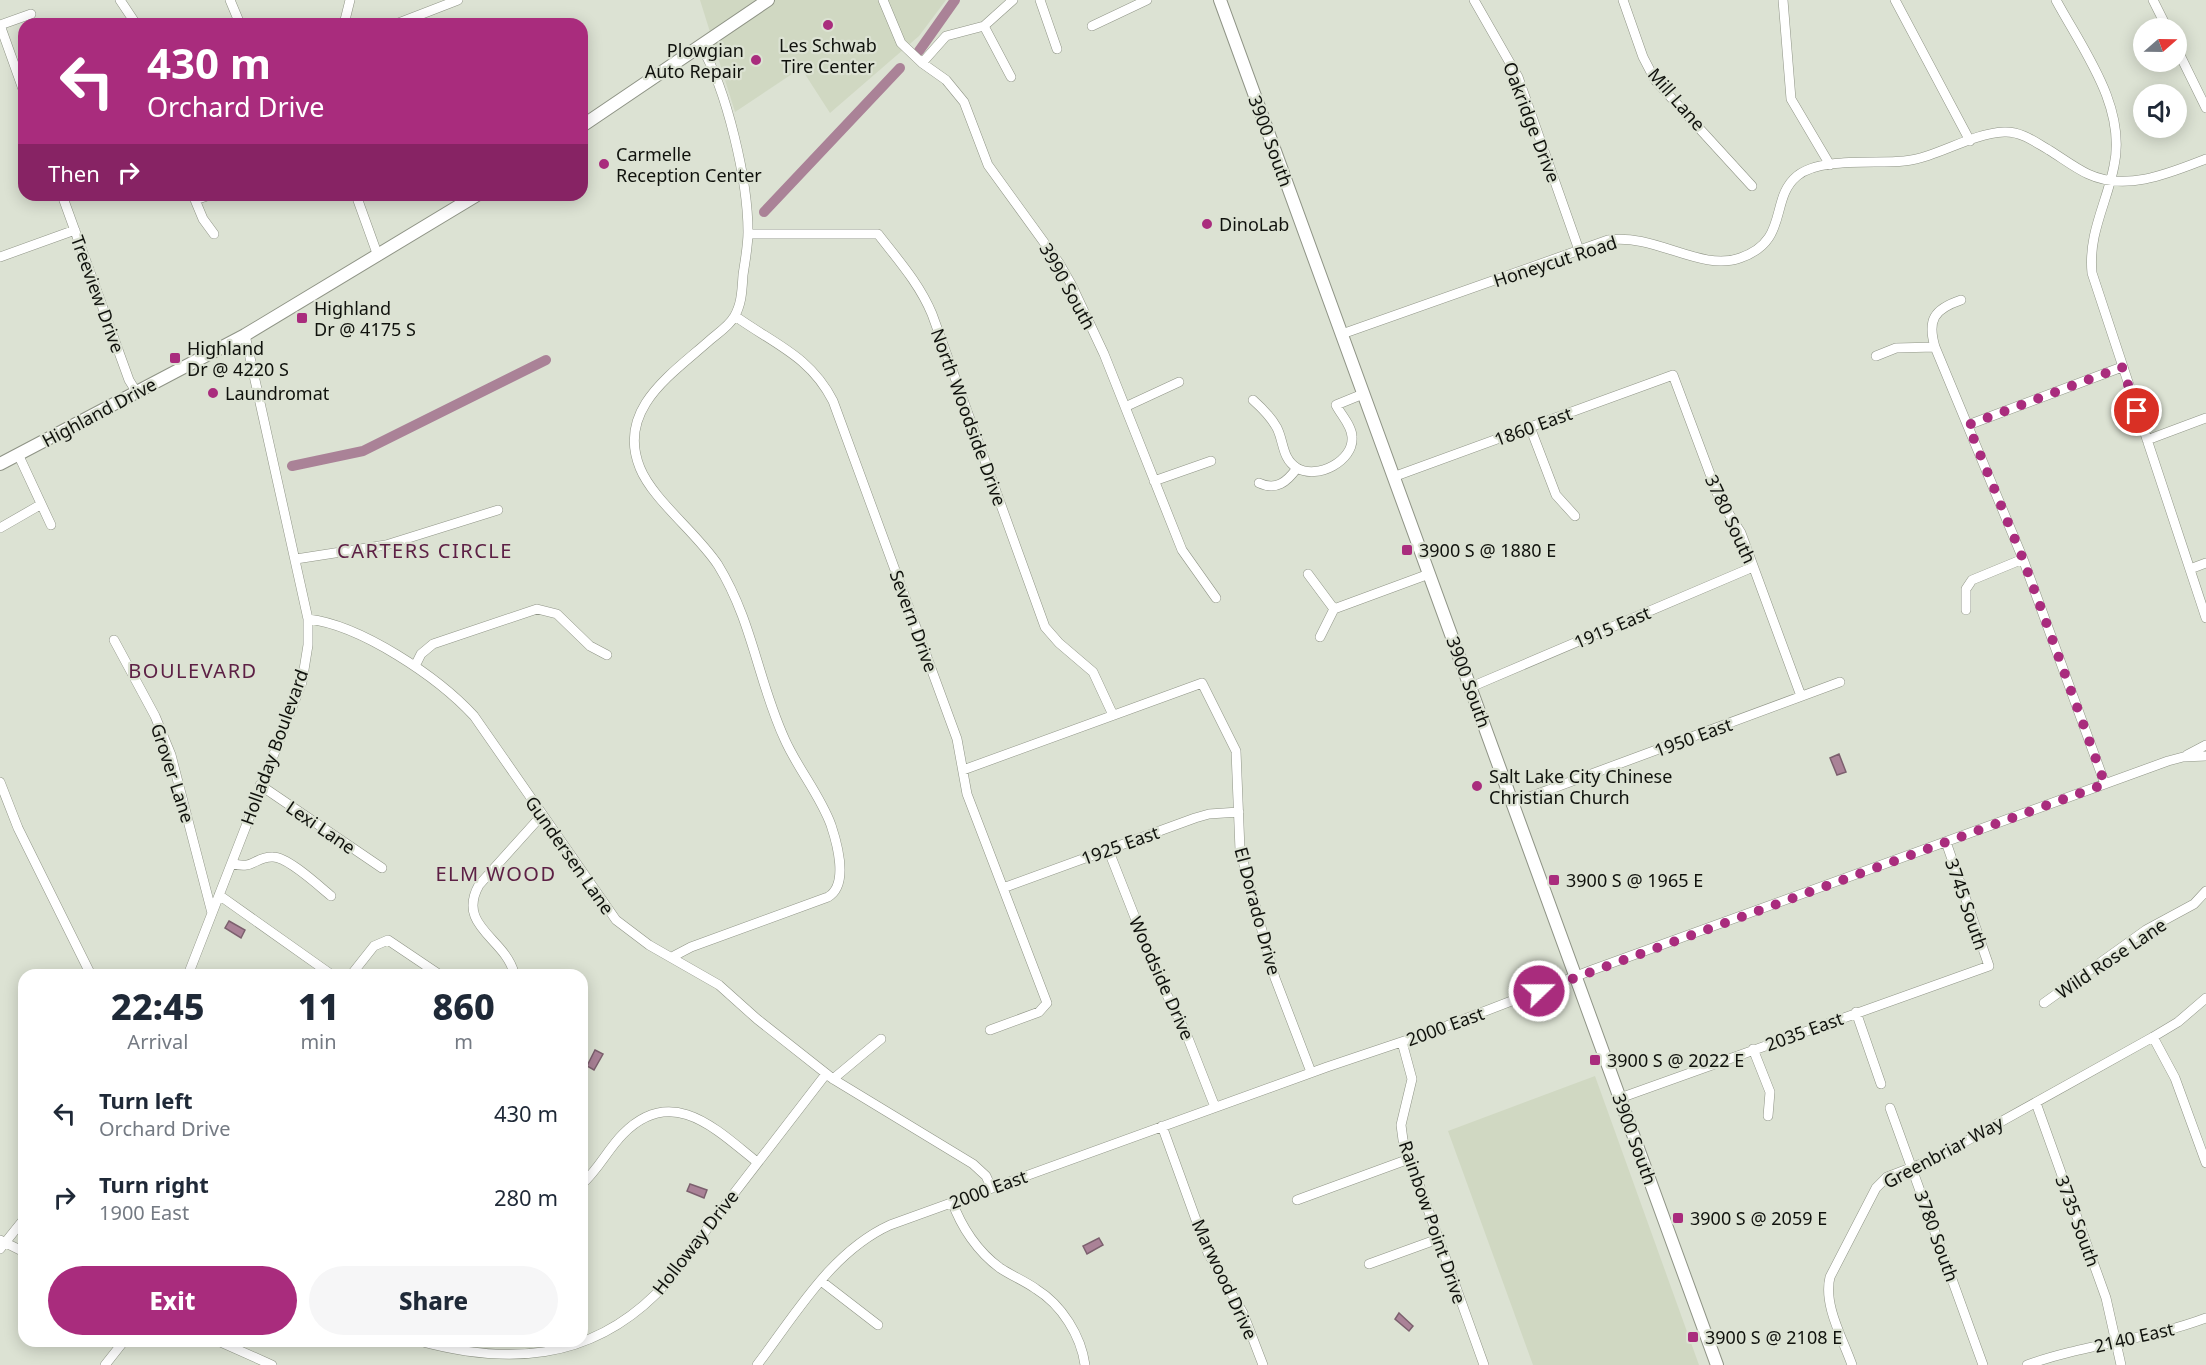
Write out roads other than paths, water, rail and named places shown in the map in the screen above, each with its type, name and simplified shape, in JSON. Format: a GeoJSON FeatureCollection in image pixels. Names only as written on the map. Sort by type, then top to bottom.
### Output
{"type":"FeatureCollection","features":[{"type":"Feature","properties":{"kind":"main road"},"geometry":{"type":"LineString","coordinates":[[588,122],[768,0]]}},
{"type":"Feature","properties":{"kind":"main road","name":"3900 South"},"geometry":{"type":"LineString","coordinates":[[1220,0],[1717,1365]]}},
{"type":"Feature","properties":{"kind":"main road","name":"Highland Drive"},"geometry":{"type":"LineString","coordinates":[[0,464],[245,335],[467,201]]}},
{"type":"Feature","properties":{"kind":"street"},"geometry":{"type":"LineString","coordinates":[[120,0],[132,18]]}},
{"type":"Feature","properties":{"kind":"street"},"geometry":{"type":"LineString","coordinates":[[230,0],[238,18]]}},
{"type":"Feature","properties":{"kind":"street"},"geometry":{"type":"LineString","coordinates":[[346,18],[350,0]]}},
{"type":"Feature","properties":{"kind":"street"},"geometry":{"type":"LineString","coordinates":[[414,18],[458,0]]}},
{"type":"Feature","properties":{"kind":"street","name":"3990 South"},"geometry":{"type":"LineString","coordinates":[[883,0],[901,43],[958,93],[970,115],[988,165],[1059,263],[1104,354],[1188,560],[1216,598]]}},
{"type":"Feature","properties":{"kind":"street"},"geometry":{"type":"LineString","coordinates":[[922,63],[946,36],[975,26],[984,26],[1013,0]]}},
{"type":"Feature","properties":{"kind":"street"},"geometry":{"type":"LineString","coordinates":[[1040,0],[1057,50]]}},
{"type":"Feature","properties":{"kind":"street"},"geometry":{"type":"LineString","coordinates":[[1092,26],[1147,0]]}},
{"type":"Feature","properties":{"kind":"street","name":"Oakridge Drive"},"geometry":{"type":"LineString","coordinates":[[1474,0],[1518,77],[1579,250]]}},
{"type":"Feature","properties":{"kind":"street","name":"Mill Lane"},"geometry":{"type":"LineString","coordinates":[[1623,0],[1643,57],[1655,80],[1752,186]]}},
{"type":"Feature","properties":{"kind":"street"},"geometry":{"type":"LineString","coordinates":[[1783,0],[1791,99],[1796,112],[1830,165]]}},
{"type":"Feature","properties":{"kind":"street"},"geometry":{"type":"LineString","coordinates":[[1894,0],[1970,141]]}},
{"type":"Feature","properties":{"kind":"street"},"geometry":{"type":"LineString","coordinates":[[2056,0],[2109,100],[2116,123],[2117,152],[2094,232],[2091,264],[2098,295],[2206,618]]}},
{"type":"Feature","properties":{"kind":"street"},"geometry":{"type":"LineString","coordinates":[[2153,0],[2162,18]]}},
{"type":"Feature","properties":{"kind":"street"},"geometry":{"type":"LineString","coordinates":[[20,18],[31,14]]}},
{"type":"Feature","properties":{"kind":"street"},"geometry":{"type":"LineString","coordinates":[[18,19],[0,25],[18,75]]}},
{"type":"Feature","properties":{"kind":"street"},"geometry":{"type":"LineString","coordinates":[[984,26],[1011,78]]}},
{"type":"Feature","properties":{"kind":"street"},"geometry":{"type":"LineString","coordinates":[[672,957],[692,946],[828,897],[835,891],[839,872],[831,826],[785,741],[771,708],[748,625],[717,564],[697,537],[652,488],[640,468],[635,451],[634,435],[637,418],[650,393],[735,316],[741,301],[748,234],[729,114],[712,66],[701,46]]}},
{"type":"Feature","properties":{"kind":"street"},"geometry":{"type":"LineString","coordinates":[[2187,70],[2206,108]]}},
{"type":"Feature","properties":{"kind":"street","name":"Honeycut Road"},"geometry":{"type":"LineString","coordinates":[[1342,334],[1608,240],[1629,238],[1655,243],[1708,260],[1738,259],[1756,251],[1770,237],[1793,180],[1811,168],[1914,159],[2004,132],[2020,134],[2088,174],[2110,181],[2156,177],[2206,159]]}},
{"type":"Feature","properties":{"kind":"street","name":"Treeview Drive"},"geometry":{"type":"LineString","coordinates":[[64,201],[129,380],[137,393]]}},
{"type":"Feature","properties":{"kind":"street"},"geometry":{"type":"LineString","coordinates":[[196,201],[214,234]]}},
{"type":"Feature","properties":{"kind":"street"},"geometry":{"type":"LineString","coordinates":[[358,201],[378,256]]}},
{"type":"Feature","properties":{"kind":"street"},"geometry":{"type":"LineString","coordinates":[[0,257],[75,230]]}},
{"type":"Feature","properties":{"kind":"street","name":"North Woodside Drive"},"geometry":{"type":"LineString","coordinates":[[748,234],[878,234],[908,272],[923,293],[932,314],[1045,627],[1059,644],[1093,672],[1113,716]]}},
{"type":"Feature","properties":{"kind":"street"},"geometry":{"type":"LineString","coordinates":[[1960,300],[1946,305],[1933,320],[1931,332],[1935,347],[2023,559],[2105,784]]}},
{"type":"Feature","properties":{"kind":"street","name":"Severn Drive"},"geometry":{"type":"LineString","coordinates":[[735,316],[802,360],[816,372],[833,400],[957,740],[967,794],[1047,1006],[1039,1012],[990,1030]]}},
{"type":"Feature","properties":{"kind":"street","name":"Holladay Boulevard"},"geometry":{"type":"LineString","coordinates":[[190,969],[260,785],[302,682],[308,645],[308,620],[296,559],[245,335]]}},
{"type":"Feature","properties":{"kind":"street"},"geometry":{"type":"LineString","coordinates":[[1876,356],[1896,348],[1935,347]]}},
{"type":"Feature","properties":{"kind":"street"},"geometry":{"type":"LineString","coordinates":[[1968,425],[2122,367]]}},
{"type":"Feature","properties":{"kind":"street","name":"1860 East"},"geometry":{"type":"LineString","coordinates":[[1393,477],[1673,375]]}},
{"type":"Feature","properties":{"kind":"street","name":"3780 South"},"geometry":{"type":"LineString","coordinates":[[1673,375],[1719,498],[1741,533],[1801,696]]}},
{"type":"Feature","properties":{"kind":"street"},"geometry":{"type":"LineString","coordinates":[[1125,407],[1179,382]]}},
{"type":"Feature","properties":{"kind":"street"},"geometry":{"type":"LineString","coordinates":[[1253,400],[1273,421],[1286,457],[1297,468],[1318,471],[1346,457],[1351,449],[1352,433],[1336,405],[1363,394]]}},
{"type":"Feature","properties":{"kind":"street"},"geometry":{"type":"LineString","coordinates":[[2147,440],[2206,418]]}},
{"type":"Feature","properties":{"kind":"street"},"geometry":{"type":"LineString","coordinates":[[1530,427],[1556,495],[1575,516]]}},
{"type":"Feature","properties":{"kind":"street"},"geometry":{"type":"LineString","coordinates":[[18,454],[51,525]]}},
{"type":"Feature","properties":{"kind":"street"},"geometry":{"type":"LineString","coordinates":[[1154,481],[1211,461]]}},
{"type":"Feature","properties":{"kind":"street"},"geometry":{"type":"LineString","coordinates":[[1259,483],[1269,486],[1281,484],[1297,468]]}},
{"type":"Feature","properties":{"kind":"street"},"geometry":{"type":"LineString","coordinates":[[0,528],[40,505]]}},
{"type":"Feature","properties":{"kind":"street"},"geometry":{"type":"LineString","coordinates":[[296,559],[386,545],[498,510]]}},
{"type":"Feature","properties":{"kind":"street"},"geometry":{"type":"LineString","coordinates":[[1966,610],[1966,589],[1972,580],[2023,559]]}},
{"type":"Feature","properties":{"kind":"street"},"geometry":{"type":"LineString","coordinates":[[2190,569],[2206,563]]}},
{"type":"Feature","properties":{"kind":"street","name":"1915 East"},"geometry":{"type":"LineString","coordinates":[[1471,687],[1754,567]]}},
{"type":"Feature","properties":{"kind":"street"},"geometry":{"type":"LineString","coordinates":[[1308,574],[1334,609]]}},
{"type":"Feature","properties":{"kind":"street"},"geometry":{"type":"LineString","coordinates":[[1320,637],[1334,609],[1429,574]]}},
{"type":"Feature","properties":{"kind":"street"},"geometry":{"type":"LineString","coordinates":[[415,666],[421,654],[433,644],[537,609],[557,614],[590,646],[607,655]]}},
{"type":"Feature","properties":{"kind":"street","name":"Gundersen Lane"},"geometry":{"type":"LineString","coordinates":[[308,620],[340,625],[415,666],[454,695],[474,716],[616,920],[649,945],[719,985],[757,1019],[830,1077],[973,1164],[986,1176],[991,1187]]}},
{"type":"Feature","properties":{"kind":"street","name":"Grover Lane"},"geometry":{"type":"LineString","coordinates":[[114,640],[155,716],[171,755],[212,914]]}},
{"type":"Feature","properties":{"kind":"street","name":"1950 East"},"geometry":{"type":"LineString","coordinates":[[1513,803],[1840,682]]}},
{"type":"Feature","properties":{"kind":"street","name":"El Dorado Drive"},"geometry":{"type":"LineString","coordinates":[[963,770],[1202,683],[1236,751],[1240,850],[1275,978],[1311,1072]]}},
{"type":"Feature","properties":{"kind":"street","name":"2000 East"},"geometry":{"type":"LineString","coordinates":[[757,1365],[821,1281],[845,1254],[868,1236],[952,1201],[1311,1072],[1402,1042],[1576,976],[2183,757],[2206,745]]}},
{"type":"Feature","properties":{"kind":"street","name":"2000 East"},"geometry":{"type":"LineString","coordinates":[[2183,757],[2206,756]]}},
{"type":"Feature","properties":{"kind":"street"},"geometry":{"type":"LineString","coordinates":[[0,782],[18,828],[89,969]]}},
{"type":"Feature","properties":{"kind":"street","name":"Lexi Lane"},"geometry":{"type":"LineString","coordinates":[[260,785],[382,868]]}},
{"type":"Feature","properties":{"kind":"street","name":"1925 East"},"geometry":{"type":"LineString","coordinates":[[1003,888],[1209,814],[1239,812]]}},
{"type":"Feature","properties":{"kind":"street"},"geometry":{"type":"LineString","coordinates":[[512,969],[507,956],[476,919],[472,897],[479,885],[542,816]]}},
{"type":"Feature","properties":{"kind":"street","name":"3745 South"},"geometry":{"type":"LineString","coordinates":[[1946,842],[1989,966]]}},
{"type":"Feature","properties":{"kind":"street","name":"Woodside Drive"},"geometry":{"type":"LineString","coordinates":[[1108,849],[1160,981],[1186,1033],[1215,1107]]}},
{"type":"Feature","properties":{"kind":"street"},"geometry":{"type":"LineString","coordinates":[[232,863],[246,866],[268,857],[279,858],[331,896]]}},
{"type":"Feature","properties":{"kind":"street","name":"Wild Rose Lane"},"geometry":{"type":"LineString","coordinates":[[2044,1003],[2146,930],[2194,904],[2206,891]]}},
{"type":"Feature","properties":{"kind":"street"},"geometry":{"type":"LineString","coordinates":[[219,895],[324,969]]}},
{"type":"Feature","properties":{"kind":"street"},"geometry":{"type":"LineString","coordinates":[[356,969],[374,946],[388,940],[431,969]]}},
{"type":"Feature","properties":{"kind":"street","name":"2035 East"},"geometry":{"type":"LineString","coordinates":[[1620,1098],[1989,966]]}},
{"type":"Feature","properties":{"kind":"street","name":"Greenbriar Way"},"geometry":{"type":"LineString","coordinates":[[1852,1365],[1829,1299],[1830,1277],[1879,1184],[1887,1177],[1934,1159],[2153,1037],[2178,1022],[2206,998]]}},
{"type":"Feature","properties":{"kind":"street"},"geometry":{"type":"LineString","coordinates":[[1856,1012],[1881,1084]]}},
{"type":"Feature","properties":{"kind":"street"},"geometry":{"type":"LineString","coordinates":[[2153,1037],[2175,1078],[2206,1163]]}},
{"type":"Feature","properties":{"kind":"street","name":"Holloway Drive"},"geometry":{"type":"LineString","coordinates":[[588,1339],[617,1325],[657,1292],[757,1162],[830,1077],[881,1039]]}},
{"type":"Feature","properties":{"kind":"street","name":"Rainbow Point Drive"},"geometry":{"type":"LineString","coordinates":[[1402,1042],[1412,1079],[1401,1125],[1409,1160],[1484,1365]]}},
{"type":"Feature","properties":{"kind":"street"},"geometry":{"type":"LineString","coordinates":[[1754,1049],[1770,1092],[1768,1116]]}},
{"type":"Feature","properties":{"kind":"street","name":"3735 South"},"geometry":{"type":"LineString","coordinates":[[2036,1103],[2106,1298],[2121,1365]]}},
{"type":"Feature","properties":{"kind":"street","name":"3780 South"},"geometry":{"type":"LineString","coordinates":[[1890,1108],[1983,1365]]}},
{"type":"Feature","properties":{"kind":"street"},"geometry":{"type":"LineString","coordinates":[[588,1177],[634,1123],[649,1115],[663,1112],[693,1115],[757,1162]]}},
{"type":"Feature","properties":{"kind":"street","name":"Marwood Drive"},"geometry":{"type":"LineString","coordinates":[[1162,1126],[1208,1253],[1243,1313],[1263,1365]]}},
{"type":"Feature","properties":{"kind":"street"},"geometry":{"type":"LineString","coordinates":[[1297,1200],[1409,1160]]}},
{"type":"Feature","properties":{"kind":"street"},"geometry":{"type":"LineString","coordinates":[[952,1201],[957,1217],[981,1251],[1000,1268],[1039,1290],[1057,1307],[1073,1330],[1085,1365]]}},
{"type":"Feature","properties":{"kind":"street"},"geometry":{"type":"LineString","coordinates":[[18,1226],[2,1244],[18,1250]]}},
{"type":"Feature","properties":{"kind":"street"},"geometry":{"type":"LineString","coordinates":[[1369,1264],[1437,1239]]}},
{"type":"Feature","properties":{"kind":"street"},"geometry":{"type":"LineString","coordinates":[[821,1281],[878,1325]]}},
{"type":"Feature","properties":{"kind":"street","name":"2140 East"},"geometry":{"type":"LineString","coordinates":[[2027,1365],[2115,1341],[2162,1333],[2206,1318]]}},
{"type":"Feature","properties":{"kind":"street"},"geometry":{"type":"LineString","coordinates":[[105,1365],[119,1347]]}},
{"type":"Feature","properties":{"kind":"street"},"geometry":{"type":"LineString","coordinates":[[232,1347],[272,1365]]}},
{"type":"Feature","properties":{"kind":"street","name":"Holloway Drive"},"geometry":{"type":"LineString","coordinates":[[444,1347],[465,1352],[511,1357],[555,1351],[566,1347]]}},
{"type":"Feature","properties":{"kind":"waterway"},"geometry":{"type":"LineString","coordinates":[[919,51],[955,0]]}},
{"type":"Feature","properties":{"kind":"waterway"},"geometry":{"type":"LineString","coordinates":[[764,212],[900,68]]}},
{"type":"Feature","properties":{"kind":"waterway"},"geometry":{"type":"LineString","coordinates":[[292,466],[363,451],[546,360]]}},
{"type":"Feature","properties":{"kind":"place","name":"Les Schwab Tire Center"},"geometry":{"type":"Point","coordinates":[828,25]}},
{"type":"Feature","properties":{"kind":"place","name":"Plowgian Auto Repair"},"geometry":{"type":"Point","coordinates":[756,60]}},
{"type":"Feature","properties":{"kind":"place","name":"Carmelle Reception Center"},"geometry":{"type":"Point","coordinates":[604,164]}},
{"type":"Feature","properties":{"kind":"place","name":"DinoLab"},"geometry":{"type":"Point","coordinates":[1207,224]}},
{"type":"Feature","properties":{"kind":"place","name":"Highland Dr @ 4175 S"},"geometry":{"type":"Point","coordinates":[302,318]}},
{"type":"Feature","properties":{"kind":"place","name":"Highland Dr @ 4220 S"},"geometry":{"type":"Point","coordinates":[175,358]}},
{"type":"Feature","properties":{"kind":"place","name":"Laundromat"},"geometry":{"type":"Point","coordinates":[213,393]}},
{"type":"Feature","properties":{"kind":"place","name":"3900 S @ 1880 E"},"geometry":{"type":"Point","coordinates":[1407,550]}},
{"type":"Feature","properties":{"kind":"place","name":"Salt Lake City Chinese Christian Church"},"geometry":{"type":"Point","coordinates":[1477,786]}},
{"type":"Feature","properties":{"kind":"place","name":"3900 S @ 1965 E"},"geometry":{"type":"Point","coordinates":[1554,880]}},
{"type":"Feature","properties":{"kind":"place","name":"3900 S @ 2022 E"},"geometry":{"type":"Point","coordinates":[1595,1060]}},
{"type":"Feature","properties":{"kind":"place","name":"3900 S @ 2059 E"},"geometry":{"type":"Point","coordinates":[1678,1218]}},
{"type":"Feature","properties":{"kind":"place","name":"3900 S @ 2108 E"},"geometry":{"type":"Point","coordinates":[1693,1337]}},
{"type":"Feature","properties":{"kind":"district","name":"CARTERS CIRCLE"},"geometry":{"type":"Point","coordinates":[425,550]}},
{"type":"Feature","properties":{"kind":"district","name":"BOULEVARD"},"geometry":{"type":"Point","coordinates":[193,670]}},
{"type":"Feature","properties":{"kind":"district","name":"ELM WOOD"},"geometry":{"type":"Point","coordinates":[496,873]}}]}
